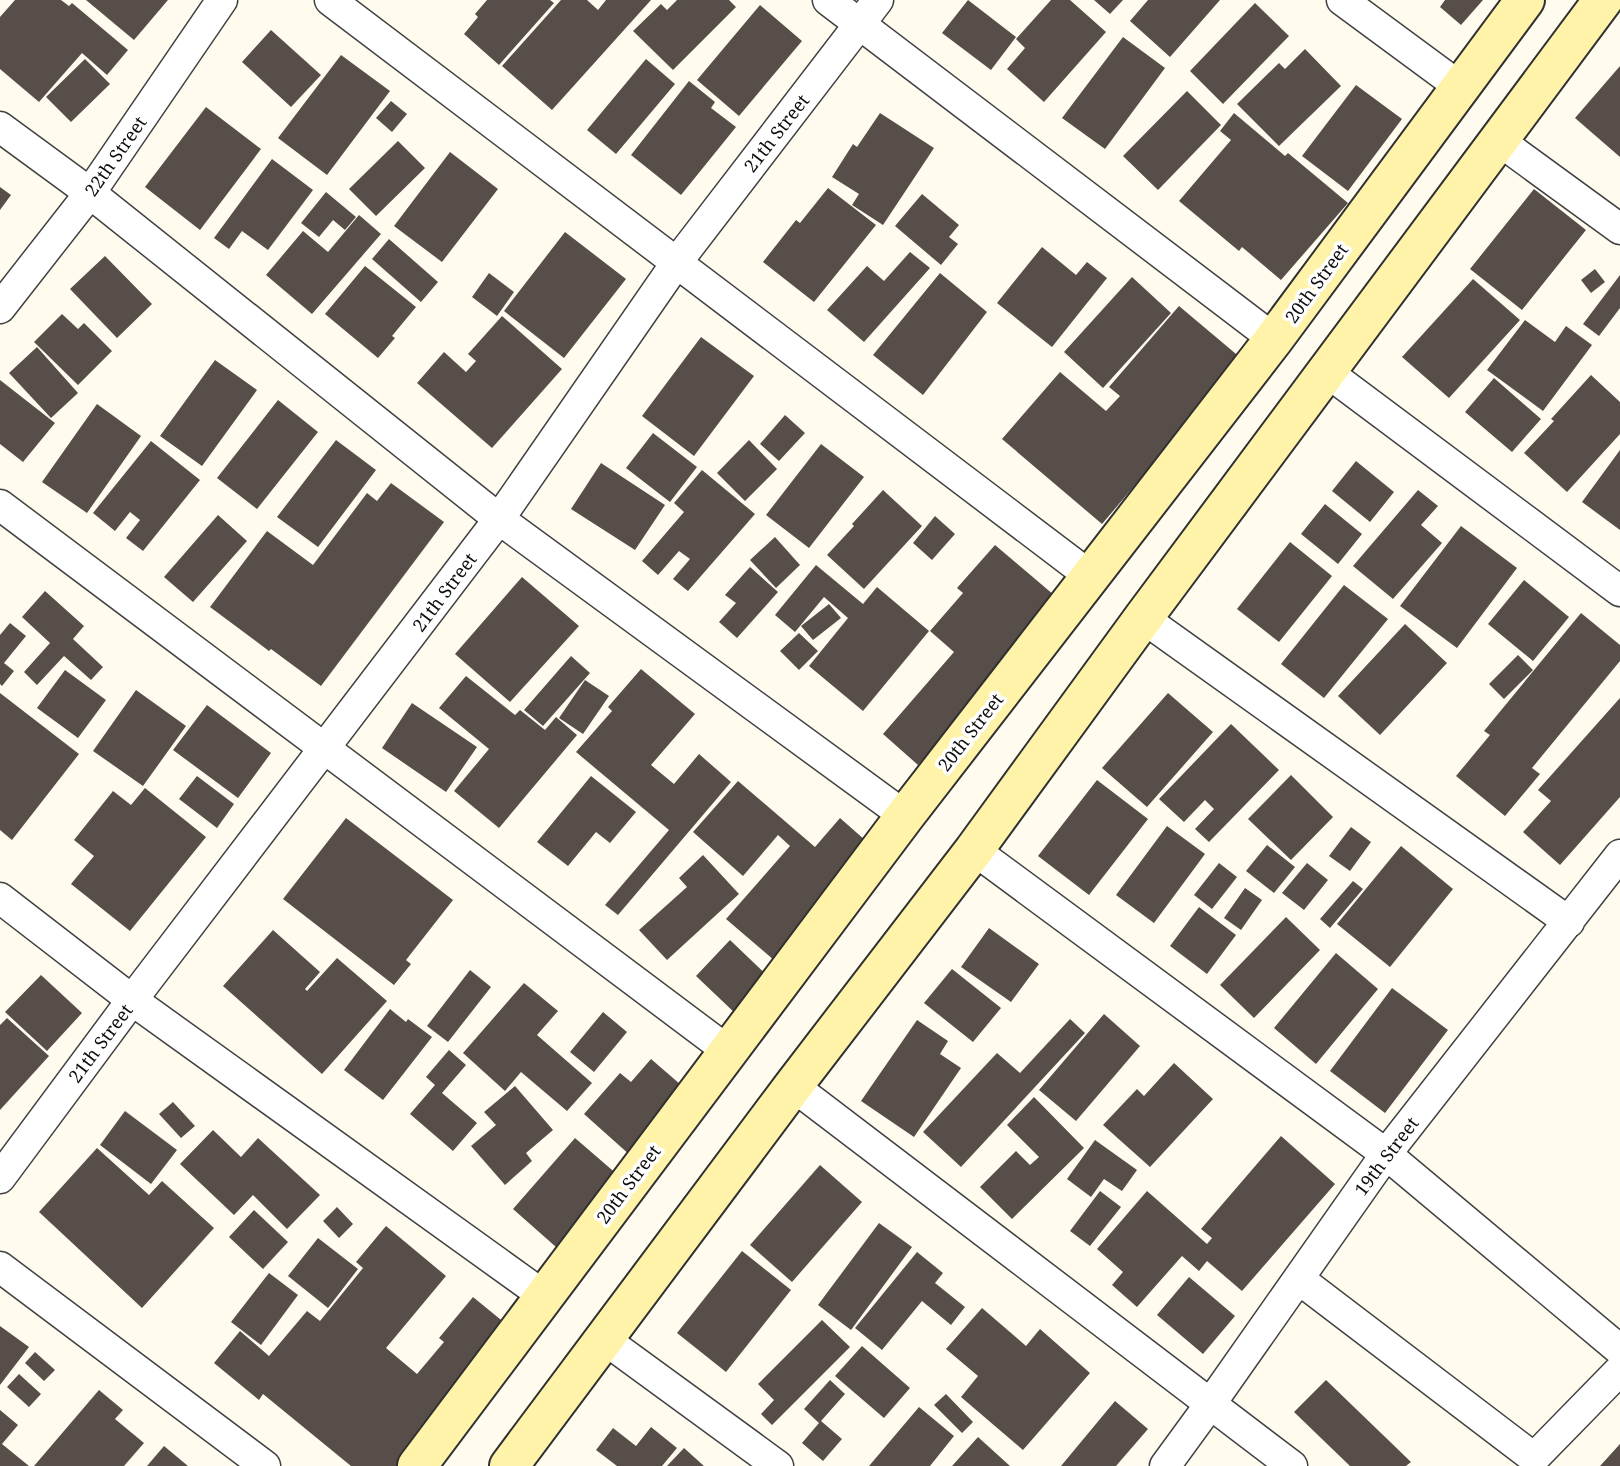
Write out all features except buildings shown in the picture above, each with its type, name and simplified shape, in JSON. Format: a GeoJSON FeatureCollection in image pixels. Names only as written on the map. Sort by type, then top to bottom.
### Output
{"type":"FeatureCollection","features":[{"type":"Feature","properties":{"kind":"street","name":"22th Street"},"geometry":{"type":"LineString","coordinates":[[0,308],[90,193],[222,0]]}},
{"type":"Feature","properties":{"kind":"street"},"geometry":{"type":"LineString","coordinates":[[330,0],[1090,576]]}},
{"type":"Feature","properties":{"kind":"street"},"geometry":{"type":"LineString","coordinates":[[828,0],[869,12],[1274,340]]}},
{"type":"Feature","properties":{"kind":"street"},"geometry":{"type":"LineString","coordinates":[[1342,0],[1460,87]]}},
{"type":"Feature","properties":{"kind":"street","name":"20th Street"},"geometry":{"type":"LineString","coordinates":[[417,1466],[905,816],[1274,340],[1525,0]]}},
{"type":"Feature","properties":{"kind":"street"},"geometry":{"type":"LineString","coordinates":[[509,1466],[793,1086],[974,850],[1143,618],[1603,0]]}},
{"type":"Feature","properties":{"kind":"street","name":"21th Street"},"geometry":{"type":"LineString","coordinates":[[0,1178],[132,1000],[499,519],[677,262],[869,12]]}},
{"type":"Feature","properties":{"kind":"street"},"geometry":{"type":"LineString","coordinates":[[0,127],[90,193],[499,519],[905,816]]}},
{"type":"Feature","properties":{"kind":"street"},"geometry":{"type":"LineString","coordinates":[[1498,140],[1620,229]]}},
{"type":"Feature","properties":{"kind":"street"},"geometry":{"type":"LineString","coordinates":[[1327,372],[1620,591]]}},
{"type":"Feature","properties":{"kind":"street"},"geometry":{"type":"LineString","coordinates":[[0,505],[728,1051]]}},
{"type":"Feature","properties":{"kind":"street"},"geometry":{"type":"LineString","coordinates":[[1143,618],[1569,922]]}},
{"type":"Feature","properties":{"kind":"street"},"geometry":{"type":"LineString","coordinates":[[974,850],[1386,1154],[1620,1350]]}},
{"type":"Feature","properties":{"kind":"street","name":"19th Street"},"geometry":{"type":"LineString","coordinates":[[1165,1466],[1386,1154],[1620,855]]}},
{"type":"Feature","properties":{"kind":"street"},"geometry":{"type":"LineString","coordinates":[[0,898],[132,1000],[544,1296]]}},
{"type":"Feature","properties":{"kind":"street"},"geometry":{"type":"LineString","coordinates":[[793,1086],[1292,1466]]}},
{"type":"Feature","properties":{"kind":"street"},"geometry":{"type":"LineString","coordinates":[[0,1267],[265,1466]]}},
{"type":"Feature","properties":{"kind":"street"},"geometry":{"type":"LineString","coordinates":[[1299,1279],[1534,1458],[1620,1370]]}},
{"type":"Feature","properties":{"kind":"street"},"geometry":{"type":"LineString","coordinates":[[604,1339],[778,1466]]}}]}
